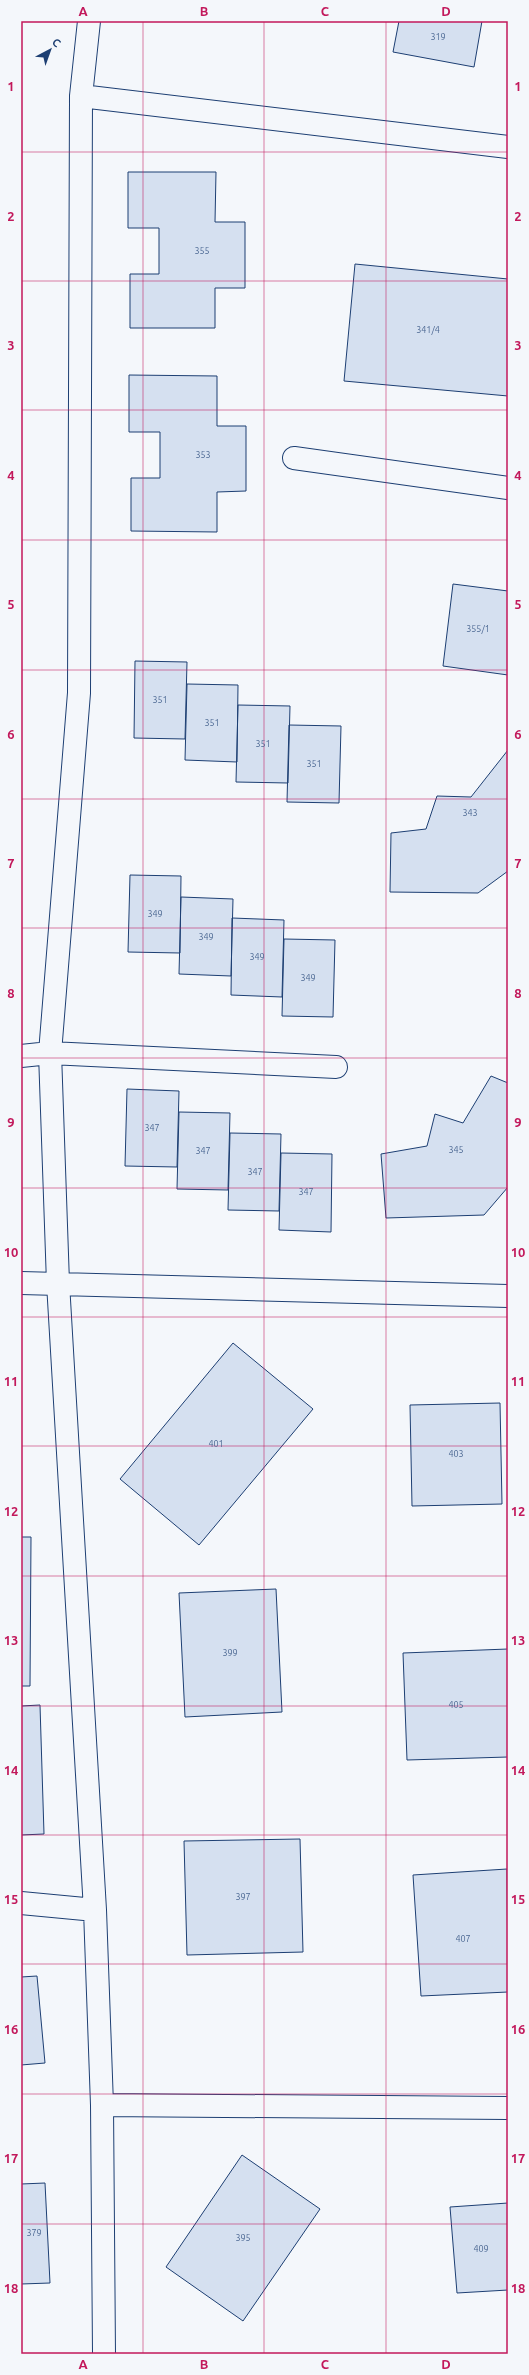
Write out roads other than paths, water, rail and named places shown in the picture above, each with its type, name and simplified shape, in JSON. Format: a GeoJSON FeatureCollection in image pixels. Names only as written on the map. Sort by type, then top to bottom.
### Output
{"type":"FeatureCollection","features":[{"type":"Feature","properties":{"kind":"street"},"geometry":{"type":"LineString","coordinates":[[89,21],[81,96],[79,693],[50,1053],[58,1283],[96,1910],[102,2105],[104,2354]]}},
{"type":"Feature","properties":{"kind":"street"},"geometry":{"type":"LineString","coordinates":[[81,96],[508,147]]}},
{"type":"Feature","properties":{"kind":"street"},"geometry":{"type":"LineString","coordinates":[[294,458],[508,488]]}},
{"type":"Feature","properties":{"kind":"street"},"geometry":{"type":"LineString","coordinates":[[21,1056],[50,1053],[336,1066]]}},
{"type":"Feature","properties":{"kind":"street"},"geometry":{"type":"LineString","coordinates":[[21,1284],[58,1283],[508,1296]]}},
{"type":"Feature","properties":{"kind":"street"},"geometry":{"type":"LineString","coordinates":[[21,1903],[96,1910]]}},
{"type":"Feature","properties":{"kind":"street"},"geometry":{"type":"LineString","coordinates":[[102,2105],[508,2108]]}}]}
